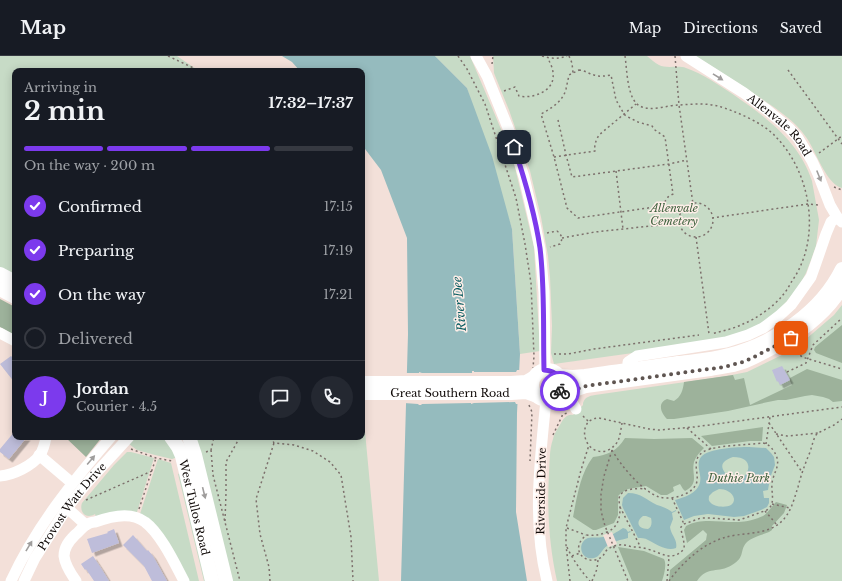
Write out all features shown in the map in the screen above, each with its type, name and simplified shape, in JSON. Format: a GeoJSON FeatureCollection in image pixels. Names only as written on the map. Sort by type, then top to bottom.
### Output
{"type":"FeatureCollection","features":[{"type":"Feature","properties":{"kind":"main road"},"geometry":{"type":"LineString","coordinates":[[558,376],[573,377],[705,360],[743,351],[785,330],[810,311],[830,289],[842,269]]}},
{"type":"Feature","properties":{"kind":"main road"},"geometry":{"type":"LineString","coordinates":[[0,274],[12,280]]}},
{"type":"Feature","properties":{"kind":"main road","name":"Great Southern Road"},"geometry":{"type":"LineString","coordinates":[[365,383],[511,383],[541,386],[586,386],[724,367],[743,362],[791,338],[826,309],[842,287]]}},
{"type":"Feature","properties":{"kind":"main road"},"geometry":{"type":"LineString","coordinates":[[0,288],[12,295]]}},
{"type":"Feature","properties":{"kind":"main road"},"geometry":{"type":"LineString","coordinates":[[550,370],[555,372],[561,380],[561,388],[541,386],[550,370]]}},
{"type":"Feature","properties":{"kind":"main road","name":"Great Southern Road"},"geometry":{"type":"LineString","coordinates":[[365,393],[511,393],[541,386]]}},
{"type":"Feature","properties":{"kind":"main road","name":"West Tullos Road"},"geometry":{"type":"LineString","coordinates":[[173,440],[178,447],[186,468],[212,581]]}},
{"type":"Feature","properties":{"kind":"main road","name":"West Tullos Road"},"geometry":{"type":"LineString","coordinates":[[190,440],[226,581]]}},
{"type":"Feature","properties":{"kind":"main road"},"geometry":{"type":"LineString","coordinates":[[194,440],[195,456]]}},
{"type":"Feature","properties":{"kind":"street","name":"Riverside Drive"},"geometry":{"type":"LineString","coordinates":[[476,56],[495,94],[510,133],[524,177],[540,249],[544,307],[539,492],[540,539],[542,556],[548,581]]}},
{"type":"Feature","properties":{"kind":"street","name":"Allenvale Road"},"geometry":{"type":"LineString","coordinates":[[686,56],[744,93],[789,128],[798,138],[810,159],[818,174],[830,205],[839,219]]}},
{"type":"Feature","properties":{"kind":"street"},"geometry":{"type":"LineString","coordinates":[[628,370],[628,362],[638,356],[710,339],[726,342],[763,328],[791,305],[811,276],[831,222],[839,219]]}},
{"type":"Feature","properties":{"kind":"street"},"geometry":{"type":"LineString","coordinates":[[0,333],[12,339]]}},
{"type":"Feature","properties":{"kind":"street"},"geometry":{"type":"LineString","coordinates":[[541,386],[572,402],[576,409]]}},
{"type":"Feature","properties":{"kind":"street"},"geometry":{"type":"LineString","coordinates":[[0,476],[11,474],[29,466],[40,456],[45,440]]}},
{"type":"Feature","properties":{"kind":"street","name":"Provost Watt Drive"},"geometry":{"type":"LineString","coordinates":[[11,581],[27,550],[57,503],[108,440]]}},
{"type":"Feature","properties":{"kind":"street","name":"Provost Watt Drive"},"geometry":{"type":"LineString","coordinates":[[24,581],[35,558],[67,508],[125,440]]}},
{"type":"Feature","properties":{"kind":"street"},"geometry":{"type":"LineString","coordinates":[[40,456],[72,483],[67,508],[86,525]]}},
{"type":"Feature","properties":{"kind":"street"},"geometry":{"type":"LineString","coordinates":[[76,581],[68,568],[65,558],[65,551],[69,541],[86,525],[107,517],[122,515],[136,517],[146,522],[158,535],[184,581]]}},
{"type":"Feature","properties":{"kind":"path"},"geometry":{"type":"LineString","coordinates":[[168,56],[194,68]]}},
{"type":"Feature","properties":{"kind":"path"},"geometry":{"type":"LineString","coordinates":[[458,56],[467,69],[485,104],[516,198],[531,283],[534,356],[541,386]]}},
{"type":"Feature","properties":{"kind":"path"},"geometry":{"type":"LineString","coordinates":[[542,56],[548,58],[563,58],[568,56],[572,63],[573,73]]}},
{"type":"Feature","properties":{"kind":"path"},"geometry":{"type":"LineString","coordinates":[[625,56],[631,95],[636,104],[649,109],[698,104],[719,106],[739,113],[750,118],[776,136],[791,155],[797,166],[804,185],[810,220],[807,247],[798,273],[781,297],[769,308],[744,324],[710,339],[696,237]]}},
{"type":"Feature","properties":{"kind":"path"},"geometry":{"type":"LineString","coordinates":[[675,56],[679,105],[693,204]]}},
{"type":"Feature","properties":{"kind":"path"},"geometry":{"type":"LineString","coordinates":[[495,94],[514,87],[519,96],[543,92],[548,88],[553,79],[553,73],[548,58]]}},
{"type":"Feature","properties":{"kind":"path"},"geometry":{"type":"LineString","coordinates":[[581,70],[597,76],[611,75],[616,100],[624,114],[638,122],[652,126],[655,130],[665,136],[673,194],[668,197],[662,206],[578,218],[566,208],[554,157],[541,114],[551,109],[561,100],[569,75],[581,70]]}},
{"type":"Feature","properties":{"kind":"path"},"geometry":{"type":"LineString","coordinates":[[788,70],[842,144]]}},
{"type":"Feature","properties":{"kind":"path"},"geometry":{"type":"LineString","coordinates":[[554,157],[595,151],[594,147],[599,135],[636,104]]}},
{"type":"Feature","properties":{"kind":"path"},"geometry":{"type":"LineString","coordinates":[[558,120],[572,177],[669,164],[687,160]]}},
{"type":"Feature","properties":{"kind":"path"},"geometry":{"type":"LineString","coordinates":[[810,159],[842,136]]}},
{"type":"Feature","properties":{"kind":"path"},"geometry":{"type":"LineString","coordinates":[[616,171],[623,229]]}},
{"type":"Feature","properties":{"kind":"path"},"geometry":{"type":"LineString","coordinates":[[693,204],[703,205],[707,208],[712,218],[712,223],[707,232],[696,237],[688,235],[684,232],[679,223],[680,213],[683,208],[693,204]]}},
{"type":"Feature","properties":{"kind":"path"},"geometry":{"type":"LineString","coordinates":[[712,218],[808,204],[830,205]]}},
{"type":"Feature","properties":{"kind":"path"},"geometry":{"type":"LineString","coordinates":[[562,238],[595,232],[679,223]]}},
{"type":"Feature","properties":{"kind":"path"},"geometry":{"type":"LineString","coordinates":[[537,234],[557,231],[562,238],[560,244],[540,249]]}},
{"type":"Feature","properties":{"kind":"path"},"geometry":{"type":"LineString","coordinates":[[787,372],[806,363],[813,345],[842,318]]}},
{"type":"Feature","properties":{"kind":"path"},"geometry":{"type":"LineString","coordinates":[[554,354],[568,354],[594,349],[701,335]]}},
{"type":"Feature","properties":{"kind":"path"},"geometry":{"type":"LineString","coordinates":[[791,338],[800,355],[804,358],[842,369]]}},
{"type":"Feature","properties":{"kind":"path"},"geometry":{"type":"LineString","coordinates":[[614,447],[601,451],[594,450],[589,446],[585,440],[584,433],[586,426],[591,420],[597,418],[654,430],[687,428],[842,407]]}},
{"type":"Feature","properties":{"kind":"path"},"geometry":{"type":"LineString","coordinates":[[766,444],[770,417]]}},
{"type":"Feature","properties":{"kind":"path"},"geometry":{"type":"LineString","coordinates":[[776,434],[787,436],[819,433],[842,420]]}},
{"type":"Feature","properties":{"kind":"path"},"geometry":{"type":"LineString","coordinates":[[622,423],[619,438],[612,450],[604,476],[601,494],[601,511],[605,526],[628,581]]}},
{"type":"Feature","properties":{"kind":"path"},"geometry":{"type":"LineString","coordinates":[[769,423],[802,472]]}},
{"type":"Feature","properties":{"kind":"path"},"geometry":{"type":"LineString","coordinates":[[687,428],[711,449]]}},
{"type":"Feature","properties":{"kind":"path"},"geometry":{"type":"LineString","coordinates":[[668,581],[684,564],[706,546],[723,538],[756,532],[777,525],[784,518],[790,508],[815,438],[819,433]]}},
{"type":"Feature","properties":{"kind":"path"},"geometry":{"type":"LineString","coordinates":[[125,440],[126,448],[156,458],[172,461],[175,471],[186,468]]}},
{"type":"Feature","properties":{"kind":"path"},"geometry":{"type":"LineString","coordinates":[[213,440],[211,450],[213,475],[240,581]]}},
{"type":"Feature","properties":{"kind":"path"},"geometry":{"type":"LineString","coordinates":[[225,523],[226,462],[238,440]]}},
{"type":"Feature","properties":{"kind":"path"},"geometry":{"type":"LineString","coordinates":[[270,581],[260,534],[256,499],[274,443],[272,440]]}},
{"type":"Feature","properties":{"kind":"path"},"geometry":{"type":"LineString","coordinates":[[274,443],[294,445],[313,451],[330,462],[342,475],[351,537],[353,581]]}},
{"type":"Feature","properties":{"kind":"path"},"geometry":{"type":"LineString","coordinates":[[566,545],[580,570],[591,581],[598,560],[608,549],[618,545],[640,547],[649,549],[664,556],[669,556],[679,553],[684,548],[681,527],[684,524],[706,518],[739,520],[765,511],[769,509],[772,504],[772,483],[778,466],[778,460],[771,448],[766,444],[730,446],[703,452],[698,459],[696,467],[697,481],[695,486],[685,494],[672,498],[659,497],[646,489],[628,473],[612,450]]}},
{"type":"Feature","properties":{"kind":"path"},"geometry":{"type":"LineString","coordinates":[[570,581],[566,545],[566,528],[580,470],[589,446]]}},
{"type":"Feature","properties":{"kind":"path"},"geometry":{"type":"LineString","coordinates":[[195,456],[211,450]]}},
{"type":"Feature","properties":{"kind":"path"},"geometry":{"type":"LineString","coordinates":[[140,504],[156,458]]}},
{"type":"Feature","properties":{"kind":"path"},"geometry":{"type":"LineString","coordinates":[[86,500],[152,471]]}},
{"type":"Feature","properties":{"kind":"path"},"geometry":{"type":"LineString","coordinates":[[566,528],[586,535],[598,535],[612,530],[618,521],[620,497],[624,492],[634,488],[646,489]]}},
{"type":"Feature","properties":{"kind":"path"},"geometry":{"type":"LineString","coordinates":[[672,498],[684,524]]}},
{"type":"Feature","properties":{"kind":"path"},"geometry":{"type":"LineString","coordinates":[[772,504],[790,508]]}},
{"type":"Feature","properties":{"kind":"path"},"geometry":{"type":"LineString","coordinates":[[620,505],[640,547]]}},
{"type":"Feature","properties":{"kind":"path"},"geometry":{"type":"LineString","coordinates":[[765,511],[777,525]]}},
{"type":"Feature","properties":{"kind":"path"},"geometry":{"type":"LineString","coordinates":[[586,535],[579,544],[578,548],[580,553],[587,560],[598,560]]}},
{"type":"Feature","properties":{"kind":"path"},"geometry":{"type":"LineString","coordinates":[[571,556],[580,553]]}},
{"type":"Feature","properties":{"kind":"path"},"geometry":{"type":"LineString","coordinates":[[668,581],[669,556]]}},
{"type":"Feature","properties":{"kind":"green space"},"geometry":{"type":"Polygon","coordinates":[[[0,56],[177,56],[195,68],[12,68],[12,280],[0,274],[0,56]]]}},
{"type":"Feature","properties":{"kind":"green space"},"geometry":{"type":"Polygon","coordinates":[[[435,56],[470,56],[512,155],[534,247],[540,351],[520,354],[512,229],[467,88],[435,56]]]}},
{"type":"Feature","properties":{"kind":"green space","name":"Allenvale Cemetery"},"geometry":{"type":"Polygon","coordinates":[[[493,56],[647,56],[662,66],[683,67],[699,73],[723,87],[770,122],[790,142],[806,167],[812,181],[819,220],[816,246],[806,273],[798,288],[777,312],[761,324],[726,340],[554,364],[551,353],[552,326],[550,277],[541,217],[530,171],[509,110],[494,73],[493,56]]]}},
{"type":"Feature","properties":{"kind":"green space"},"geometry":{"type":"Polygon","coordinates":[[[695,56],[842,56],[842,188],[836,185],[826,174],[810,143],[802,131],[791,121],[754,93],[695,56]]]}},
{"type":"Feature","properties":{"kind":"green space"},"geometry":{"type":"Polygon","coordinates":[[[0,299],[12,305],[12,334],[0,327],[0,299]]]}},
{"type":"Feature","properties":{"kind":"green space","name":"Duthie Park"},"geometry":{"type":"Polygon","coordinates":[[[842,305],[842,581],[557,581],[549,527],[548,500],[550,452],[555,433],[562,421],[567,416],[573,415],[583,405],[585,399],[591,396],[747,372],[788,352],[793,355],[805,348],[804,342],[806,339],[834,315],[842,305]]]}},
{"type":"Feature","properties":{"kind":"green space"},"geometry":{"type":"Polygon","coordinates":[[[842,325],[842,363],[816,353],[814,350],[815,347],[842,325]]]}},
{"type":"Feature","properties":{"kind":"green space"},"geometry":{"type":"Polygon","coordinates":[[[807,369],[842,380],[842,401],[833,402],[823,397],[812,395],[778,400],[728,411],[674,419],[667,419],[661,408],[664,401],[667,399],[674,401],[680,395],[684,382],[733,375],[735,380],[744,378],[750,405],[792,385],[789,379],[807,369]]]}},
{"type":"Feature","properties":{"kind":"green space"},"geometry":{"type":"Polygon","coordinates":[[[763,427],[762,441],[712,446],[701,436],[763,427]]]}},
{"type":"Feature","properties":{"kind":"green space"},"geometry":{"type":"Polygon","coordinates":[[[365,431],[379,581],[226,581],[190,440],[365,440],[365,431]]]}},
{"type":"Feature","properties":{"kind":"green space"},"geometry":{"type":"Polygon","coordinates":[[[625,438],[692,438],[704,448],[694,462],[694,481],[690,488],[685,491],[680,484],[673,487],[674,491],[667,495],[661,495],[646,486],[628,489],[618,496],[618,515],[614,523],[593,530],[573,517],[582,478],[593,457],[612,452],[625,438]]]}},
{"type":"Feature","properties":{"kind":"green space"},"geometry":{"type":"Polygon","coordinates":[[[68,440],[100,440],[86,457],[68,440]]]}},
{"type":"Feature","properties":{"kind":"green space"},"geometry":{"type":"Polygon","coordinates":[[[133,440],[167,440],[178,457],[172,459],[155,455],[137,450],[129,444],[133,440]]]}},
{"type":"Feature","properties":{"kind":"green space"},"geometry":{"type":"Polygon","coordinates":[[[127,452],[154,458],[137,512],[121,511],[96,517],[95,514],[89,516],[85,515],[81,509],[82,503],[127,452]]]}},
{"type":"Feature","properties":{"kind":"green space"},"geometry":{"type":"Polygon","coordinates":[[[158,459],[171,463],[199,581],[187,581],[140,514],[158,459]]]}},
{"type":"Feature","properties":{"kind":"green space"},"geometry":{"type":"Polygon","coordinates":[[[181,473],[207,581],[204,581],[178,474],[181,473]]]}},
{"type":"Feature","properties":{"kind":"green space"},"geometry":{"type":"Polygon","coordinates":[[[776,502],[787,505],[784,513],[772,526],[772,530],[754,537],[747,542],[743,548],[741,556],[732,565],[727,568],[709,571],[701,576],[697,581],[669,581],[670,570],[706,540],[707,534],[703,530],[687,543],[684,530],[686,526],[692,523],[705,521],[739,522],[751,520],[765,515],[776,502]]]}},
{"type":"Feature","properties":{"kind":"green space"},"geometry":{"type":"Polygon","coordinates":[[[618,547],[644,551],[664,559],[665,567],[662,581],[632,581],[618,547]]]}},
{"type":"Feature","properties":{"kind":"water","name":"River Dee"},"geometry":{"type":"Polygon","coordinates":[[[282,56],[435,56],[467,88],[492,156],[512,229],[520,354],[517,413],[516,512],[527,581],[401,581],[408,334],[407,238],[381,170],[365,149],[365,68],[297,68],[292,62],[282,56]]]}},
{"type":"Feature","properties":{"kind":"water"},"geometry":{"type":"Polygon","coordinates":[[[744,447],[766,448],[774,457],[775,465],[770,478],[768,490],[763,491],[764,498],[769,498],[767,507],[744,516],[734,517],[708,514],[694,516],[684,520],[675,500],[689,495],[697,489],[700,481],[699,463],[701,457],[716,450],[744,447]],[[733,457],[723,463],[722,468],[732,479],[738,480],[747,473],[747,462],[733,457]],[[719,489],[709,496],[709,501],[714,505],[731,505],[734,500],[732,494],[726,490],[719,489]]]}},
{"type":"Feature","properties":{"kind":"water"},"geometry":{"type":"Polygon","coordinates":[[[628,493],[633,493],[644,497],[672,512],[676,510],[672,513],[673,519],[670,527],[676,542],[676,548],[665,548],[646,539],[638,538],[623,508],[623,498],[628,493]],[[643,516],[638,523],[642,528],[648,529],[652,523],[651,518],[643,516]]]}},
{"type":"Feature","properties":{"kind":"water"},"geometry":{"type":"Polygon","coordinates":[[[623,528],[628,532],[631,532],[628,533],[628,538],[609,544],[599,555],[594,558],[586,557],[583,554],[581,547],[584,540],[588,538],[609,536],[623,528]]]}},
{"type":"Feature","properties":{"kind":"pier"},"geometry":{"type":"Polygon","coordinates":[[[517,370],[521,370],[519,404],[516,404],[515,402],[421,405],[404,403],[405,373],[472,373],[472,371],[516,372],[517,370]]]}},
{"type":"Feature","properties":{"kind":"pier"},"geometry":{"type":"Polygon","coordinates":[[[612,532],[617,544],[608,547],[603,535],[612,532]]]}},
{"type":"Feature","properties":{"kind":"building"},"geometry":{"type":"Polygon","coordinates":[[[11,356],[12,357],[12,379],[0,364],[11,356]]]}},
{"type":"Feature","properties":{"kind":"building"},"geometry":{"type":"Polygon","coordinates":[[[782,366],[790,380],[780,385],[778,381],[777,382],[772,370],[782,366]]]}},
{"type":"Feature","properties":{"kind":"building"},"geometry":{"type":"Polygon","coordinates":[[[12,435],[12,440],[25,440],[9,459],[0,452],[0,449],[12,435]]]}},
{"type":"Feature","properties":{"kind":"building"},"geometry":{"type":"Polygon","coordinates":[[[114,529],[119,543],[92,553],[87,539],[108,533],[107,532],[114,529]]]}},
{"type":"Feature","properties":{"kind":"building"},"geometry":{"type":"Polygon","coordinates":[[[133,535],[153,556],[167,581],[152,581],[144,566],[123,545],[133,535]]]}},
{"type":"Feature","properties":{"kind":"building"},"geometry":{"type":"Polygon","coordinates":[[[93,556],[109,581],[94,581],[81,564],[93,556]]]}},
{"type":"Feature","properties":{"kind":"way so far"},"geometry":{"type":"LineString","coordinates":[[560,391],[557,396],[586,386],[724,367],[743,362],[791,338]]}},
{"type":"Feature","properties":{"kind":"route"},"geometry":{"type":"LineString","coordinates":[[514,147],[524,177],[540,249],[544,292],[544,370],[555,372],[561,380],[562,384],[560,391]]}}]}
